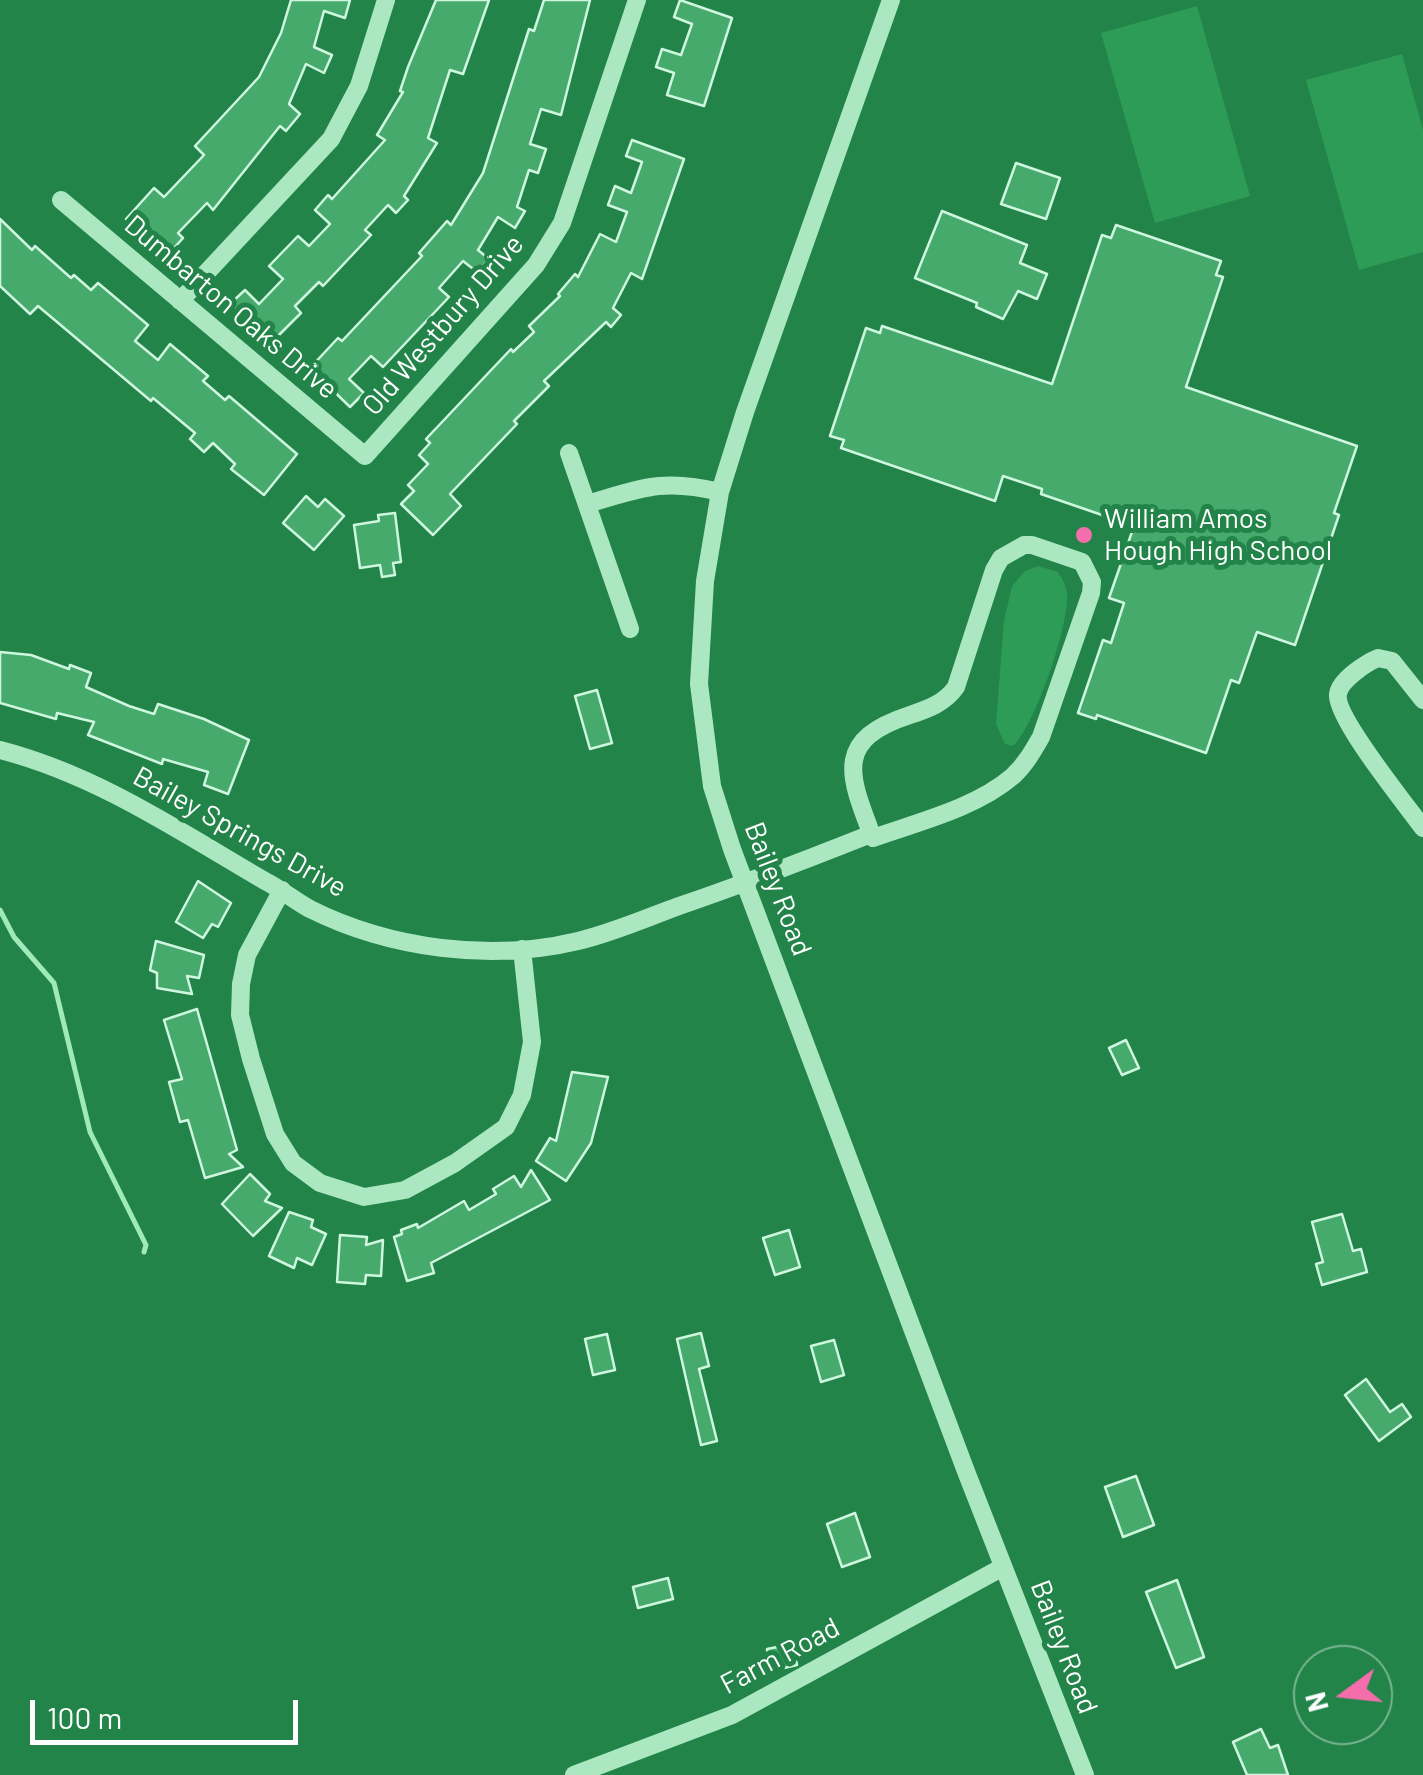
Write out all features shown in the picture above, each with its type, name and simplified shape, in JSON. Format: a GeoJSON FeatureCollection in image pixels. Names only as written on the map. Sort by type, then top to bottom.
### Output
{"type":"FeatureCollection","features":[{"type":"Feature","properties":{"kind":"street"},"geometry":{"type":"LineString","coordinates":[[180,301],[331,139],[359,86],[386,0]]}},
{"type":"Feature","properties":{"kind":"street","name":"Old Westbury Drive"},"geometry":{"type":"LineString","coordinates":[[365,456],[536,265],[562,223],[637,0]]}},
{"type":"Feature","properties":{"kind":"street","name":"Bailey Road"},"geometry":{"type":"LineString","coordinates":[[891,0],[720,492],[705,582],[700,684],[712,786],[746,883],[1084,1775]]}},
{"type":"Feature","properties":{"kind":"street","name":"Dumbarton Oaks Drive"},"geometry":{"type":"LineString","coordinates":[[61,200],[365,456]]}},
{"type":"Feature","properties":{"kind":"street"},"geometry":{"type":"LineString","coordinates":[[569,453],[630,629]]}},
{"type":"Feature","properties":{"kind":"street"},"geometry":{"type":"LineString","coordinates":[[586,504],[672,483],[720,492]]}},
{"type":"Feature","properties":{"kind":"street","name":"Bailey Springs Drive"},"geometry":{"type":"LineString","coordinates":[[1032,545],[1082,562],[1092,582],[1092,593],[1041,737],[1029,758],[1013,776],[990,791],[873,838],[872,834],[855,781],[855,756],[860,745],[874,729],[926,710],[951,695],[1001,558],[1032,545]]}},
{"type":"Feature","properties":{"kind":"street"},"geometry":{"type":"LineString","coordinates":[[1423,700],[1392,660],[1378,658],[1341,685],[1337,698],[1372,759],[1423,828]]}},
{"type":"Feature","properties":{"kind":"street","name":"Bailey Springs Drive"},"geometry":{"type":"LineString","coordinates":[[0,750],[43,761],[103,786],[310,908],[371,932],[425,945],[522,949],[579,941],[872,834]]}},
{"type":"Feature","properties":{"kind":"street"},"geometry":{"type":"LineString","coordinates":[[282,890],[247,955],[244,970],[240,1015],[251,1058],[275,1134],[293,1163],[320,1183],[364,1197],[405,1190],[456,1163],[506,1127],[522,1095],[532,1042],[522,949]]}},
{"type":"Feature","properties":{"kind":"street","name":"Farm Road"},"geometry":{"type":"LineString","coordinates":[[574,1775],[732,1715],[1003,1567]]}},
{"type":"Feature","properties":{"kind":"green space"},"geometry":{"type":"Polygon","coordinates":[[[1197,6],[1250,196],[1155,223],[1101,33],[1197,6]]]}},
{"type":"Feature","properties":{"kind":"green space"},"geometry":{"type":"Polygon","coordinates":[[[1402,54],[1423,130],[1423,252],[1359,270],[1306,80],[1402,54]]]}},
{"type":"Feature","properties":{"kind":"green space"},"geometry":{"type":"Polygon","coordinates":[[[1038,566],[1058,572],[1066,590],[1066,607],[1041,697],[1013,746],[1005,744],[996,724],[1004,621],[1012,586],[1025,571],[1038,566]]]}},
{"type":"Feature","properties":{"kind":"building"},"geometry":{"type":"Polygon","coordinates":[[[291,0],[350,0],[345,18],[324,11],[314,47],[332,55],[324,73],[306,64],[289,104],[300,114],[286,131],[280,126],[213,210],[207,203],[178,233],[183,238],[167,256],[126,219],[154,188],[164,197],[204,155],[195,146],[259,77],[281,33],[291,0]]]}},
{"type":"Feature","properties":{"kind":"building"},"geometry":{"type":"Polygon","coordinates":[[[436,0],[489,0],[463,74],[450,70],[428,138],[437,143],[404,196],[408,200],[396,213],[388,205],[365,230],[371,235],[323,286],[319,282],[295,306],[301,313],[271,343],[231,303],[245,290],[259,304],[283,279],[269,266],[298,236],[309,246],[330,224],[315,210],[328,195],[332,199],[385,140],[377,135],[403,92],[400,91],[408,67],[436,0]]]}},
{"type":"Feature","properties":{"kind":"building"},"geometry":{"type":"Polygon","coordinates":[[[544,0],[590,0],[561,115],[541,109],[530,144],[546,149],[538,173],[529,170],[517,207],[525,211],[515,228],[498,217],[478,250],[489,259],[477,272],[463,261],[439,288],[449,297],[383,367],[371,356],[349,379],[364,393],[350,407],[310,368],[338,338],[342,341],[422,256],[419,253],[447,221],[451,225],[483,173],[529,29],[534,31],[544,0]]]}},
{"type":"Feature","properties":{"kind":"building"},"geometry":{"type":"Polygon","coordinates":[[[680,0],[732,18],[704,106],[667,95],[674,73],[656,67],[662,49],[681,55],[692,24],[674,17],[680,0]]]}},
{"type":"Feature","properties":{"kind":"building"},"geometry":{"type":"Polygon","coordinates":[[[632,140],[684,159],[642,279],[631,273],[613,308],[621,315],[611,327],[606,322],[544,381],[549,386],[450,494],[461,506],[433,535],[401,504],[414,491],[408,485],[428,464],[419,455],[430,443],[426,439],[511,349],[513,352],[534,332],[529,326],[560,296],[575,274],[578,277],[600,234],[616,242],[627,212],[608,205],[615,186],[631,193],[642,162],[626,156],[632,140]]]}},
{"type":"Feature","properties":{"kind":"building"},"geometry":{"type":"Polygon","coordinates":[[[1016,163],[1060,178],[1046,219],[1001,204],[1016,163]]]}},
{"type":"Feature","properties":{"kind":"building"},"geometry":{"type":"Polygon","coordinates":[[[942,211],[1027,245],[1020,263],[1047,274],[1037,299],[1018,291],[1003,319],[976,307],[977,303],[915,278],[942,211]]]}},
{"type":"Feature","properties":{"kind":"building"},"geometry":{"type":"Polygon","coordinates":[[[0,219],[32,250],[35,246],[71,278],[74,275],[91,290],[98,283],[148,325],[135,341],[158,360],[170,344],[208,376],[203,381],[225,400],[229,396],[297,454],[264,495],[231,469],[235,464],[213,443],[204,452],[190,439],[195,433],[153,398],[151,401],[38,306],[30,314],[0,286],[0,219]]]}},
{"type":"Feature","properties":{"kind":"building","name":"William Amos Hough High School"},"geometry":{"type":"Polygon","coordinates":[[[1116,225],[1221,261],[1216,275],[1223,277],[1186,387],[1357,446],[1334,513],[1339,515],[1295,645],[1257,632],[1239,683],[1231,680],[1206,753],[1097,715],[1096,719],[1078,713],[1103,640],[1111,643],[1124,603],[1109,598],[1134,526],[1041,494],[1042,489],[1003,476],[995,501],[841,448],[844,440],[830,436],[866,328],[880,333],[882,326],[1052,384],[1102,235],[1111,238],[1116,225]]]}},
{"type":"Feature","properties":{"kind":"building"},"geometry":{"type":"Polygon","coordinates":[[[306,496],[318,507],[325,499],[344,516],[314,550],[283,523],[306,496]]]}},
{"type":"Feature","properties":{"kind":"building"},"geometry":{"type":"Polygon","coordinates":[[[395,513],[401,562],[393,563],[395,575],[382,577],[380,565],[360,568],[354,525],[379,521],[378,515],[395,513]]]}},
{"type":"Feature","properties":{"kind":"building"},"geometry":{"type":"Polygon","coordinates":[[[0,652],[31,655],[69,669],[70,665],[91,673],[86,687],[129,706],[154,714],[158,704],[249,740],[228,794],[204,785],[208,772],[163,759],[162,764],[88,735],[94,722],[57,713],[56,719],[0,703],[0,652]]]}},
{"type":"Feature","properties":{"kind":"building"},"geometry":{"type":"Polygon","coordinates":[[[597,690],[612,743],[590,749],[575,696],[597,690]]]}},
{"type":"Feature","properties":{"kind":"building"},"geometry":{"type":"Polygon","coordinates":[[[198,881],[231,903],[218,927],[212,924],[203,938],[176,922],[198,881]]]}},
{"type":"Feature","properties":{"kind":"building"},"geometry":{"type":"Polygon","coordinates":[[[156,941],[204,955],[199,978],[187,976],[192,994],[157,988],[157,973],[150,970],[156,941]]]}},
{"type":"Feature","properties":{"kind":"building"},"geometry":{"type":"Polygon","coordinates":[[[197,1009],[237,1150],[229,1154],[243,1167],[205,1178],[188,1120],[180,1122],[169,1082],[182,1079],[164,1020],[197,1009]]]}},
{"type":"Feature","properties":{"kind":"building"},"geometry":{"type":"Polygon","coordinates":[[[1126,1040],[1139,1068],[1122,1075],[1109,1048],[1126,1040]]]}},
{"type":"Feature","properties":{"kind":"building"},"geometry":{"type":"Polygon","coordinates":[[[572,1072],[608,1077],[591,1143],[566,1181],[536,1161],[550,1138],[556,1141],[572,1072]]]}},
{"type":"Feature","properties":{"kind":"building"},"geometry":{"type":"Polygon","coordinates":[[[531,1170],[550,1200],[431,1263],[434,1273],[407,1281],[394,1237],[402,1234],[401,1230],[417,1224],[418,1228],[464,1201],[469,1210],[496,1194],[493,1189],[514,1176],[521,1187],[531,1170]]]}},
{"type":"Feature","properties":{"kind":"building"},"geometry":{"type":"Polygon","coordinates":[[[250,1174],[270,1194],[265,1201],[282,1208],[253,1236],[222,1204],[250,1174]]]}},
{"type":"Feature","properties":{"kind":"building"},"geometry":{"type":"Polygon","coordinates":[[[289,1212],[313,1220],[311,1227],[326,1234],[312,1265],[297,1258],[294,1268],[269,1256],[289,1212]]]}},
{"type":"Feature","properties":{"kind":"building"},"geometry":{"type":"Polygon","coordinates":[[[1342,1214],[1353,1251],[1361,1249],[1367,1272],[1322,1285],[1316,1264],[1323,1262],[1312,1222],[1342,1214]]]}},
{"type":"Feature","properties":{"kind":"building"},"geometry":{"type":"Polygon","coordinates":[[[789,1230],[800,1267],[775,1275],[763,1238],[789,1230]]]}},
{"type":"Feature","properties":{"kind":"building"},"geometry":{"type":"Polygon","coordinates":[[[340,1235],[367,1237],[366,1245],[383,1240],[381,1276],[366,1275],[365,1284],[337,1282],[340,1235]]]}},
{"type":"Feature","properties":{"kind":"building"},"geometry":{"type":"Polygon","coordinates":[[[701,1333],[709,1366],[699,1369],[717,1441],[701,1445],[677,1339],[701,1333]]]}},
{"type":"Feature","properties":{"kind":"building"},"geometry":{"type":"Polygon","coordinates":[[[607,1334],[615,1370],[593,1375],[585,1339],[607,1334]]]}},
{"type":"Feature","properties":{"kind":"building"},"geometry":{"type":"Polygon","coordinates":[[[834,1340],[844,1375],[821,1382],[811,1346],[834,1340]]]}},
{"type":"Feature","properties":{"kind":"building"},"geometry":{"type":"Polygon","coordinates":[[[1366,1379],[1390,1412],[1402,1404],[1411,1417],[1379,1441],[1345,1395],[1366,1379]]]}},
{"type":"Feature","properties":{"kind":"building"},"geometry":{"type":"Polygon","coordinates":[[[1136,1476],[1154,1525],[1123,1537],[1105,1487],[1136,1476]]]}},
{"type":"Feature","properties":{"kind":"building"},"geometry":{"type":"Polygon","coordinates":[[[855,1513],[870,1557],[842,1567],[827,1524],[855,1513]]]}},
{"type":"Feature","properties":{"kind":"building"},"geometry":{"type":"Polygon","coordinates":[[[668,1578],[673,1599],[638,1608],[633,1587],[668,1578]]]}},
{"type":"Feature","properties":{"kind":"building"},"geometry":{"type":"Polygon","coordinates":[[[1177,1580],[1204,1657],[1176,1668],[1146,1592],[1177,1580]]]}},
{"type":"Feature","properties":{"kind":"building"},"geometry":{"type":"Polygon","coordinates":[[[793,1644],[797,1665],[771,1671],[767,1649],[793,1644]]]}},
{"type":"Feature","properties":{"kind":"building"},"geometry":{"type":"Polygon","coordinates":[[[1261,1729],[1270,1748],[1278,1745],[1288,1775],[1247,1775],[1233,1742],[1261,1729]]]}},
{"type":"Feature","properties":{"kind":"waterway"},"geometry":{"type":"LineString","coordinates":[[0,910],[14,937],[54,983],[90,1132],[146,1245],[144,1252]]}},
{"type":"Feature","properties":{"kind":"place","name":"William Amos Hough High School"},"geometry":{"type":"Point","coordinates":[1084,535]}}]}
